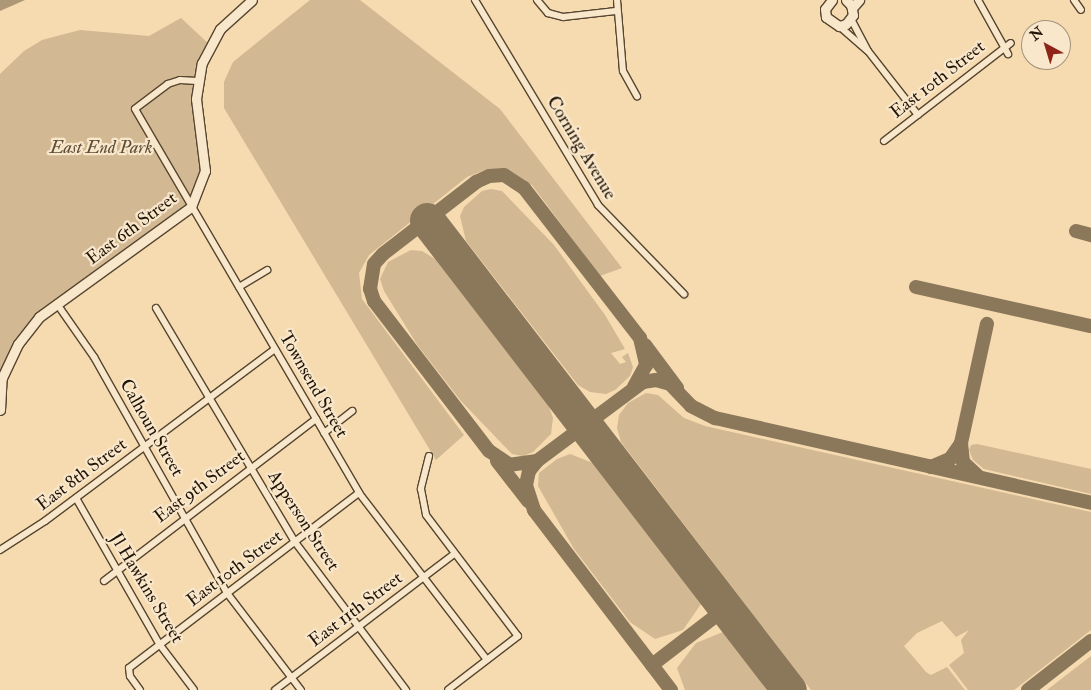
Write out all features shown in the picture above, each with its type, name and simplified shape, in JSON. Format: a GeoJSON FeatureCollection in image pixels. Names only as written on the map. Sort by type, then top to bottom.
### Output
{"type":"FeatureCollection","features":[{"type":"Feature","properties":{"kind":"main road","name":"East 6th Street"},"geometry":{"type":"LineString","coordinates":[[1,378],[18,344],[39,317],[191,207],[204,171],[197,113],[197,81],[210,44],[220,29],[252,0]]}},
{"type":"Feature","properties":{"kind":"main road"},"geometry":{"type":"LineString","coordinates":[[832,0],[823,4],[828,21],[838,26],[851,19],[852,8],[859,0]]}},
{"type":"Feature","properties":{"kind":"main road"},"geometry":{"type":"LineString","coordinates":[[846,0],[852,8]]}},
{"type":"Feature","properties":{"kind":"main road"},"geometry":{"type":"LineString","coordinates":[[0,410],[1,378]]}},
{"type":"Feature","properties":{"kind":"street","name":"Corning Avenue"},"geometry":{"type":"LineString","coordinates":[[475,0],[598,205],[684,294]]}},
{"type":"Feature","properties":{"kind":"street"},"geometry":{"type":"LineString","coordinates":[[537,0],[548,13],[564,18],[616,11]]}},
{"type":"Feature","properties":{"kind":"street"},"geometry":{"type":"LineString","coordinates":[[617,0],[616,11],[623,70],[637,96]]}},
{"type":"Feature","properties":{"kind":"street"},"geometry":{"type":"LineString","coordinates":[[978,0],[1006,51]]}},
{"type":"Feature","properties":{"kind":"street"},"geometry":{"type":"LineString","coordinates":[[1074,0],[1080,10]]}},
{"type":"Feature","properties":{"kind":"street"},"geometry":{"type":"LineString","coordinates":[[851,19],[868,51],[918,115]]}},
{"type":"Feature","properties":{"kind":"street"},"geometry":{"type":"LineString","coordinates":[[838,26],[868,51]]}},
{"type":"Feature","properties":{"kind":"street","name":"East 10th Street"},"geometry":{"type":"LineString","coordinates":[[884,141],[1006,51],[1011,43]]}},
{"type":"Feature","properties":{"kind":"street","name":"Townsend Street"},"geometry":{"type":"LineString","coordinates":[[197,81],[180,80],[168,84],[135,109],[359,493],[487,660]]}},
{"type":"Feature","properties":{"kind":"street"},"geometry":{"type":"LineString","coordinates":[[239,287],[267,270]]}},
{"type":"Feature","properties":{"kind":"street","name":"Calhoun Street"},"geometry":{"type":"LineString","coordinates":[[57,304],[94,357],[227,593],[301,690]]}},
{"type":"Feature","properties":{"kind":"street","name":"Apperson Street"},"geometry":{"type":"LineString","coordinates":[[156,308],[294,542],[406,690]]}},
{"type":"Feature","properties":{"kind":"street","name":"East 8th Street"},"geometry":{"type":"LineString","coordinates":[[0,550],[76,498],[275,349]]}},
{"type":"Feature","properties":{"kind":"street"},"geometry":{"type":"LineString","coordinates":[[324,433],[352,411]]}},
{"type":"Feature","properties":{"kind":"street","name":"East 9th Street"},"geometry":{"type":"LineString","coordinates":[[104,581],[316,419]]}},
{"type":"Feature","properties":{"kind":"street"},"geometry":{"type":"LineString","coordinates":[[429,456],[422,482],[422,504],[426,516],[518,636],[448,690]]}},
{"type":"Feature","properties":{"kind":"street","name":"East 10th Street"},"geometry":{"type":"LineString","coordinates":[[140,690],[130,676],[129,668],[359,493]]}},
{"type":"Feature","properties":{"kind":"street","name":"Jl Hawkins Street"},"geometry":{"type":"LineString","coordinates":[[76,498],[160,645],[194,690]]}},
{"type":"Feature","properties":{"kind":"street","name":"East 11th Street"},"geometry":{"type":"LineString","coordinates":[[275,690],[454,554]]}},
{"type":"Feature","properties":{"kind":"green space"},"geometry":{"type":"Polygon","coordinates":[[[310,0],[360,0],[500,109],[622,268],[600,276],[532,185],[506,169],[487,169],[467,177],[369,255],[359,273],[362,299],[464,435],[436,460],[224,108],[224,82],[233,62],[310,0]]]}},
{"type":"Feature","properties":{"kind":"green space","name":"East End Park"},"geometry":{"type":"Polygon","coordinates":[[[181,18],[210,45],[197,81],[205,171],[191,207],[31,328],[0,376],[0,74],[24,51],[42,40],[80,30],[149,36],[181,18]]]}},
{"type":"Feature","properties":{"kind":"green space"},"geometry":{"type":"Polygon","coordinates":[[[491,189],[502,191],[554,245],[605,315],[625,349],[611,353],[620,364],[626,362],[622,357],[628,353],[633,367],[630,376],[615,390],[606,394],[590,392],[578,385],[466,241],[460,216],[464,207],[482,191],[491,189]]]}},
{"type":"Feature","properties":{"kind":"green space"},"geometry":{"type":"Polygon","coordinates":[[[411,250],[422,251],[435,259],[548,404],[553,418],[551,434],[533,452],[523,456],[512,454],[461,401],[418,346],[384,291],[380,279],[388,262],[411,250]]]}},
{"type":"Feature","properties":{"kind":"green space"},"geometry":{"type":"Polygon","coordinates":[[[646,393],[658,395],[684,418],[705,426],[1091,512],[1091,630],[1014,690],[968,690],[949,665],[964,653],[961,640],[969,630],[956,637],[942,621],[917,633],[904,646],[926,672],[931,675],[947,667],[965,690],[811,690],[621,442],[617,428],[619,415],[628,403],[646,393]]]}},
{"type":"Feature","properties":{"kind":"green space"},"geometry":{"type":"Polygon","coordinates":[[[977,444],[1091,469],[1091,494],[984,469],[973,460],[969,450],[971,445],[977,444]]]}},
{"type":"Feature","properties":{"kind":"green space"},"geometry":{"type":"Polygon","coordinates":[[[570,454],[593,463],[701,604],[683,630],[655,639],[630,622],[574,549],[538,486],[539,473],[557,459],[570,454]]]}},
{"type":"Feature","properties":{"kind":"green space"},"geometry":{"type":"Polygon","coordinates":[[[723,632],[767,690],[685,690],[677,668],[696,643],[723,632]]]}},
{"type":"Feature","properties":{"kind":"green space"},"geometry":{"type":"Polygon","coordinates":[[[1091,656],[1091,690],[1047,690],[1091,656]]]}},
{"type":"Feature","properties":{"kind":"shaded area"},"geometry":{"type":"Polygon","coordinates":[[[0,0],[25,0],[0,11],[0,0]]]}},
{"type":"Feature","properties":{"kind":"taxiway"},"geometry":{"type":"LineString","coordinates":[[537,461],[510,465],[489,451],[374,301],[370,289],[374,264],[383,254],[476,182],[489,176],[504,175],[524,188],[640,338],[646,365],[634,387]]}},
{"type":"Feature","properties":{"kind":"taxiway"},"geometry":{"type":"LineString","coordinates":[[1076,231],[1091,235]]}},
{"type":"Feature","properties":{"kind":"taxiway"},"geometry":{"type":"LineString","coordinates":[[916,287],[1091,326]]}},
{"type":"Feature","properties":{"kind":"taxiway"},"geometry":{"type":"LineString","coordinates":[[931,467],[950,459],[961,443],[987,324]]}},
{"type":"Feature","properties":{"kind":"taxiway"},"geometry":{"type":"LineString","coordinates":[[645,345],[677,388]]}},
{"type":"Feature","properties":{"kind":"taxiway"},"geometry":{"type":"LineString","coordinates":[[671,690],[534,510],[526,485],[529,471],[537,461],[643,382],[656,380],[670,384],[691,406],[715,418],[1091,503]]}},
{"type":"Feature","properties":{"kind":"taxiway"},"geometry":{"type":"LineString","coordinates":[[961,443],[963,462],[979,477]]}},
{"type":"Feature","properties":{"kind":"taxiway"},"geometry":{"type":"LineString","coordinates":[[497,461],[528,501]]}},
{"type":"Feature","properties":{"kind":"taxiway"},"geometry":{"type":"LineString","coordinates":[[652,665],[726,608]]}},
{"type":"Feature","properties":{"kind":"taxiway"},"geometry":{"type":"LineString","coordinates":[[1028,690],[1091,641]]}},
{"type":"Feature","properties":{"kind":"runway"},"geometry":{"type":"LineString","coordinates":[[427,220],[789,690]]}}]}
